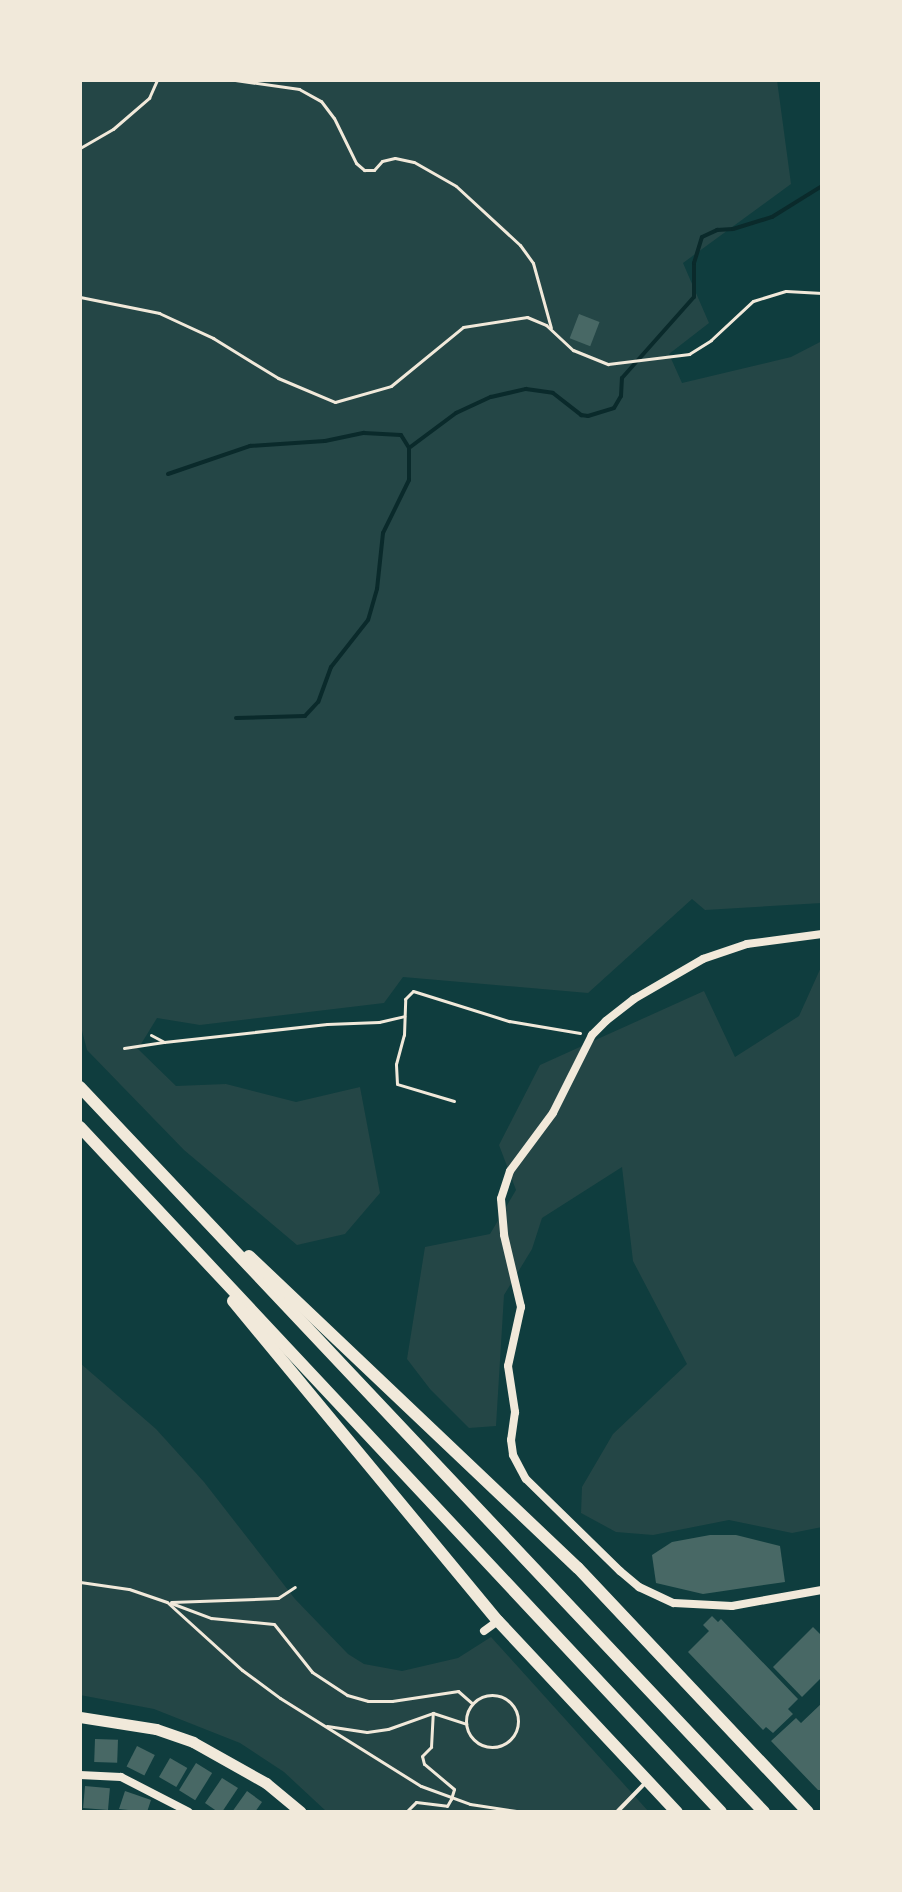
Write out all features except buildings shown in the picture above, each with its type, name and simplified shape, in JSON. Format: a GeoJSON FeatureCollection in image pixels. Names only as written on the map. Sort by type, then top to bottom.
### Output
{"type":"FeatureCollection","features":[{"type":"Feature","properties":{"kind":"main road"},"geometry":{"type":"LineString","coordinates":[[80,1087],[764,1812]]}},
{"type":"Feature","properties":{"kind":"main road"},"geometry":{"type":"LineString","coordinates":[[80,1127],[721,1812]]}},
{"type":"Feature","properties":{"kind":"main road"},"geometry":{"type":"LineString","coordinates":[[145,1157],[578,1568],[808,1812]]}},
{"type":"Feature","properties":{"kind":"main road"},"geometry":{"type":"LineString","coordinates":[[168,1222],[498,1621],[677,1812]]}},
{"type":"Feature","properties":{"kind":"street"},"geometry":{"type":"LineString","coordinates":[[822,934],[747,944],[703,959],[634,999],[592,1035],[553,1113],[504,1185],[504,1235],[521,1307],[508,1366],[515,1412],[511,1440],[519,1468],[609,1561],[639,1587],[664,1599],[694,1606],[722,1606],[822,1590]]}},
{"type":"Feature","properties":{"kind":"street"},"geometry":{"type":"LineString","coordinates":[[484,1631],[498,1621]]}},
{"type":"Feature","properties":{"kind":"street"},"geometry":{"type":"LineString","coordinates":[[80,1717],[156,1729],[193,1742],[244,1768],[301,1812]]}},
{"type":"Feature","properties":{"kind":"street"},"geometry":{"type":"LineString","coordinates":[[80,1775],[121,1777],[189,1812]]}},
{"type":"Feature","properties":{"kind":"lane"},"geometry":{"type":"LineString","coordinates":[[617,1812],[647,1781]]}},
{"type":"Feature","properties":{"kind":"path"},"geometry":{"type":"LineString","coordinates":[[80,148],[113,129],[149,98],[157,80]]}},
{"type":"Feature","properties":{"kind":"path"},"geometry":{"type":"LineString","coordinates":[[235,80],[299,89],[321,101],[334,118],[356,163],[364,170],[374,170],[382,161],[395,158],[414,162],[456,186],[520,245],[533,263],[552,332]]}},
{"type":"Feature","properties":{"kind":"path"},"geometry":{"type":"LineString","coordinates":[[80,297],[159,313],[213,338],[278,378],[335,402],[391,386],[463,327],[527,317],[546,325],[573,350],[608,364],[666,359],[689,354],[711,340],[753,301],[786,291],[822,293]]}},
{"type":"Feature","properties":{"kind":"path"},"geometry":{"type":"LineString","coordinates":[[454,1101],[397,1084],[396,1064],[404,1035],[405,999],[413,991],[509,1021],[592,1035]]}},
{"type":"Feature","properties":{"kind":"path"},"geometry":{"type":"LineString","coordinates":[[124,1048],[327,1024],[379,1022],[404,1016]]}},
{"type":"Feature","properties":{"kind":"path"},"geometry":{"type":"LineString","coordinates":[[151,1035],[164,1042]]}},
{"type":"Feature","properties":{"kind":"path"},"geometry":{"type":"LineString","coordinates":[[80,1582],[129,1589],[211,1618],[274,1624],[312,1672],[347,1695],[368,1701],[392,1701],[458,1691],[472,1703]]}},
{"type":"Feature","properties":{"kind":"path"},"geometry":{"type":"LineString","coordinates":[[167,1602],[278,1598],[295,1587]]}},
{"type":"Feature","properties":{"kind":"path"},"geometry":{"type":"LineString","coordinates":[[167,1602],[242,1670],[421,1786],[451,1799],[523,1812]]}},
{"type":"Feature","properties":{"kind":"path"},"geometry":{"type":"LineString","coordinates":[[488,1695],[503,1697],[517,1712],[516,1730],[504,1744],[495,1747],[474,1740],[466,1724],[472,1703],[488,1695]]}},
{"type":"Feature","properties":{"kind":"path"},"geometry":{"type":"LineString","coordinates":[[323,1725],[367,1732],[388,1729],[433,1713],[466,1724]]}},
{"type":"Feature","properties":{"kind":"path"},"geometry":{"type":"LineString","coordinates":[[406,1812],[416,1802],[447,1806],[454,1789],[424,1764],[422,1756],[431,1747],[433,1713]]}},
{"type":"Feature","properties":{"kind":"shaded area"},"geometry":{"type":"Polygon","coordinates":[[[80,80],[777,80],[791,184],[683,263],[709,323],[669,354],[682,383],[791,357],[822,341],[822,903],[705,910],[692,899],[588,993],[403,977],[384,1003],[200,1025],[157,1018],[138,1049],[176,1086],[226,1084],[296,1102],[360,1087],[380,1193],[345,1234],[297,1245],[184,1150],[87,1050],[80,1023],[80,80]]]}},
{"type":"Feature","properties":{"kind":"shaded area"},"geometry":{"type":"Polygon","coordinates":[[[822,965],[822,1527],[792,1533],[729,1520],[653,1535],[616,1532],[581,1513],[582,1487],[613,1434],[687,1364],[633,1261],[622,1167],[542,1218],[532,1249],[504,1295],[496,1426],[469,1428],[430,1389],[407,1359],[425,1247],[490,1234],[516,1190],[499,1145],[540,1065],[704,991],[735,1057],[799,1016],[822,965]]]}},
{"type":"Feature","properties":{"kind":"shaded area"},"geometry":{"type":"Polygon","coordinates":[[[80,1363],[156,1429],[204,1482],[295,1599],[348,1654],[364,1664],[402,1671],[458,1658],[491,1637],[649,1812],[327,1812],[284,1772],[240,1743],[154,1709],[80,1695],[80,1363]]]}},
{"type":"Feature","properties":{"kind":"waterway"},"geometry":{"type":"LineString","coordinates":[[409,448],[456,413],[491,397],[526,389],[553,393],[581,415],[588,416],[614,408],[621,396],[622,378],[694,297],[694,263],[702,237],[717,230],[733,229],[772,217],[822,186]]}},
{"type":"Feature","properties":{"kind":"waterway"},"geometry":{"type":"LineString","coordinates":[[168,474],[250,446],[325,441],[364,433],[401,435],[409,448],[409,480],[383,533],[377,589],[368,620],[331,667],[318,702],[305,716],[236,718]]}}]}
